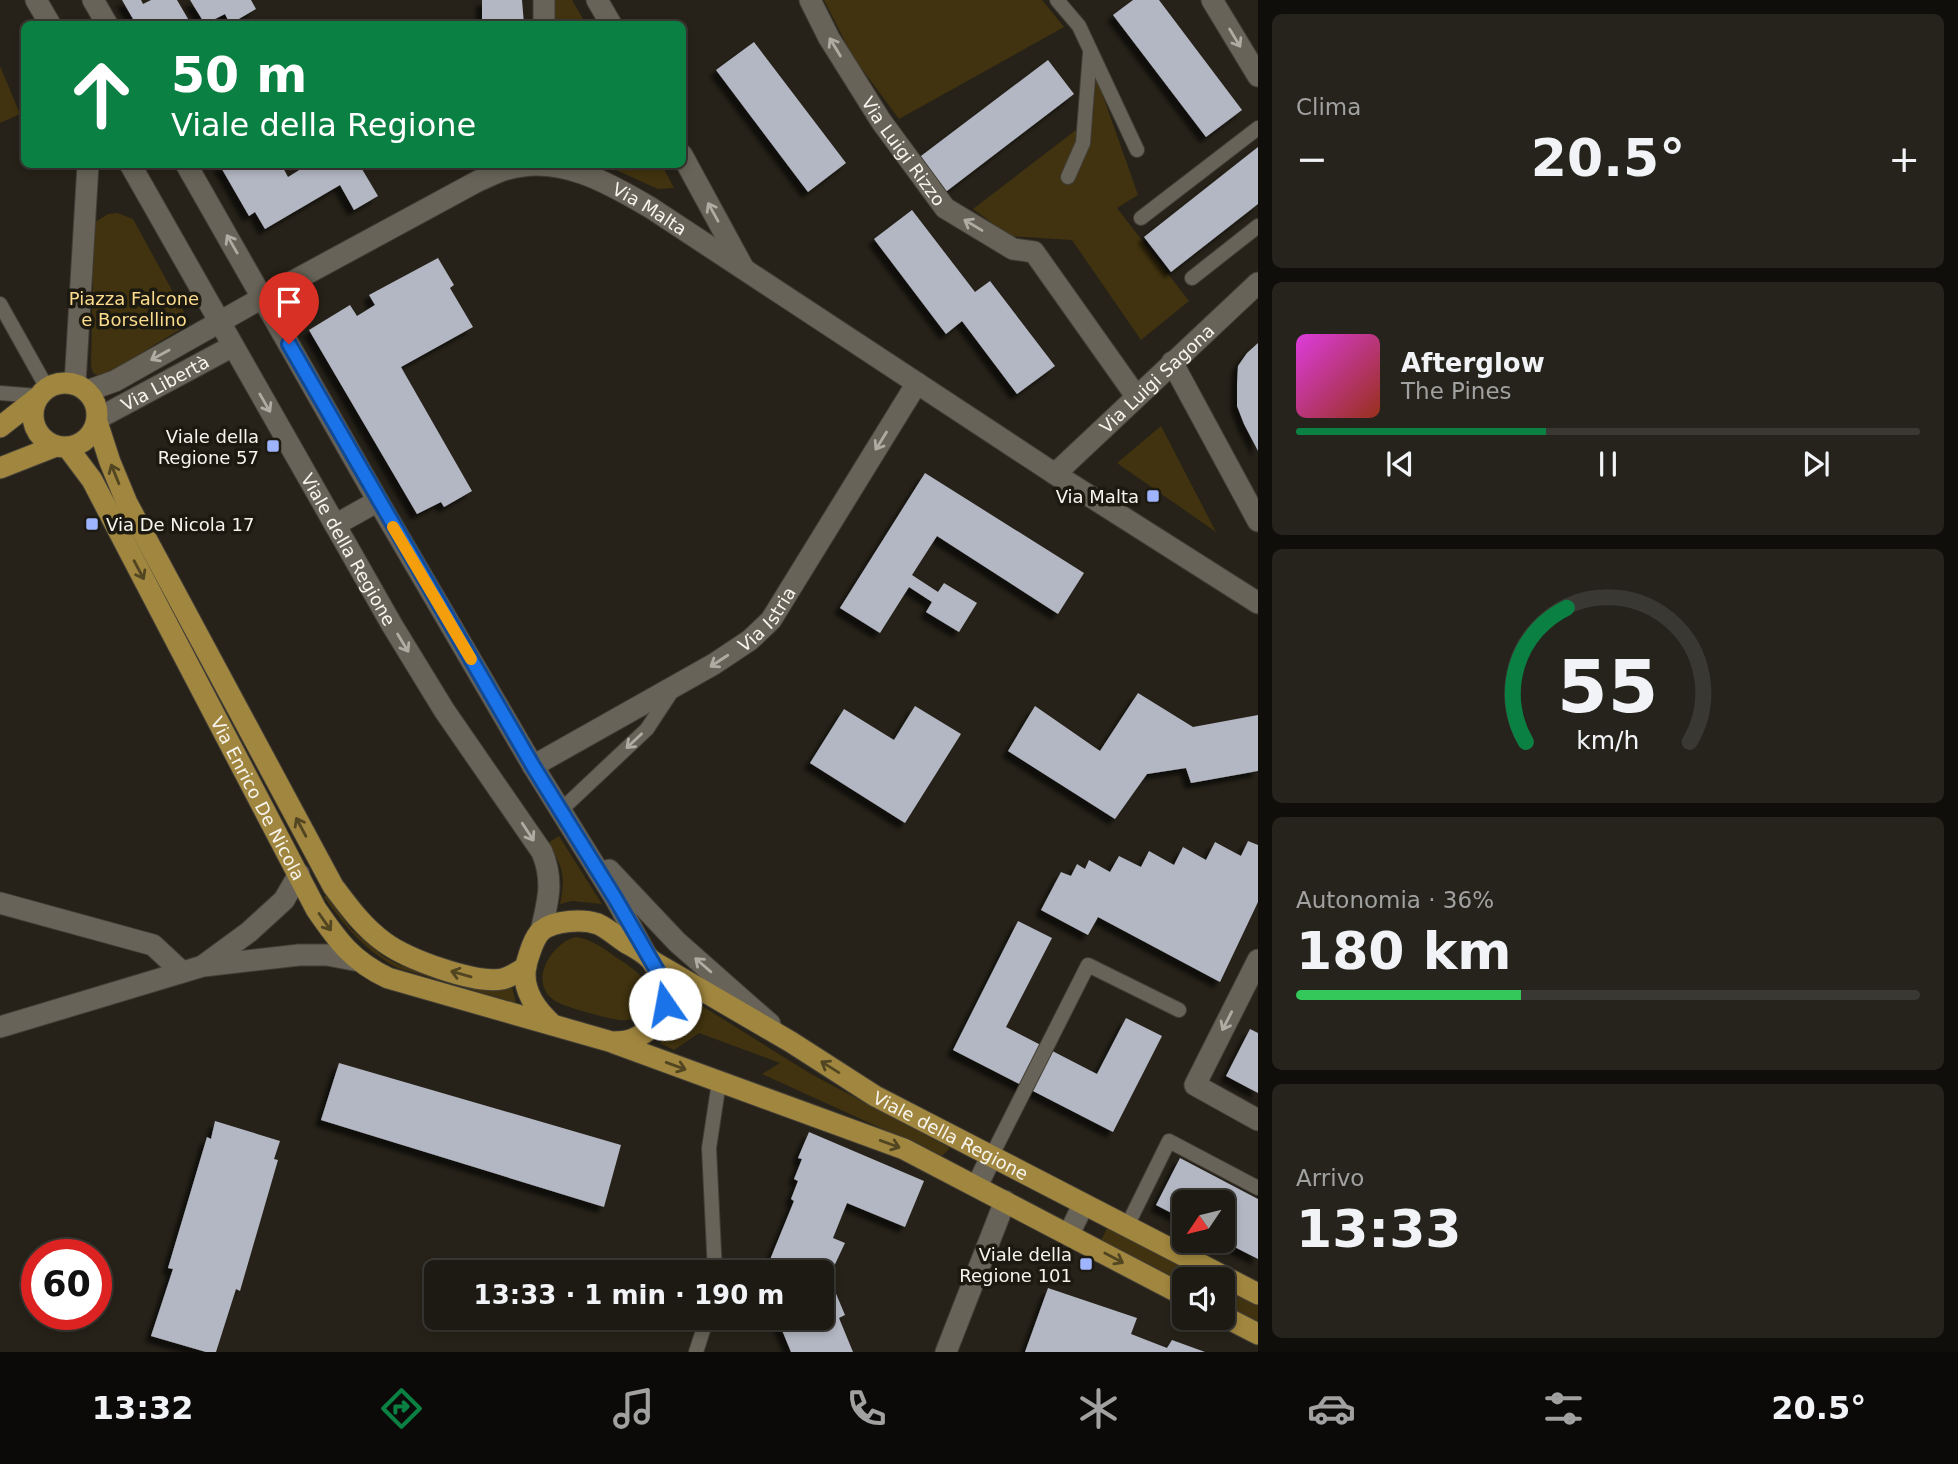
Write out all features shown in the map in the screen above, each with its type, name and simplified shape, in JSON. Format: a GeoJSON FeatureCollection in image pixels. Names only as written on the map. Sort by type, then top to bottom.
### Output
{"type":"FeatureCollection","features":[{"type":"Feature","properties":{"kind":"main road"},"geometry":{"type":"LineString","coordinates":[[0,427],[56,383],[81,388],[94,400],[97,421],[87,440],[0,468]]}},
{"type":"Feature","properties":{"kind":"main road"},"geometry":{"type":"LineString","coordinates":[[41,394],[32,417],[34,427],[40,436],[62,447]]}},
{"type":"Feature","properties":{"kind":"main road","name":"Via Enrico De Nicola"},"geometry":{"type":"LineString","coordinates":[[97,421],[127,503],[333,886],[354,913],[383,942],[422,962],[487,979],[513,975],[526,967]]}},
{"type":"Feature","properties":{"kind":"main road","name":"Via Enrico De Nicola"},"geometry":{"type":"LineString","coordinates":[[62,447],[92,480],[316,909],[343,947],[359,961],[388,978],[553,1025]]}},
{"type":"Feature","properties":{"kind":"main road"},"geometry":{"type":"LineString","coordinates":[[576,921],[597,924],[650,959],[664,990],[665,1004],[660,1016],[652,1026],[631,1040],[612,1042],[553,1025],[534,1006],[526,981],[526,967],[541,931],[559,923],[576,921]]}},
{"type":"Feature","properties":{"kind":"main road","name":"Viale della Regione"},"geometry":{"type":"LineString","coordinates":[[650,959],[791,1042],[875,1096],[1258,1294]]}},
{"type":"Feature","properties":{"kind":"main road","name":"Viale della Regione"},"geometry":{"type":"LineString","coordinates":[[612,1042],[904,1149],[1172,1289]]}},
{"type":"Feature","properties":{"kind":"main road"},"geometry":{"type":"LineString","coordinates":[[1235,1322],[1258,1334]]}},
{"type":"Feature","properties":{"kind":"street"},"geometry":{"type":"LineString","coordinates":[[93,0],[105,21]]}},
{"type":"Feature","properties":{"kind":"street"},"geometry":{"type":"LineString","coordinates":[[544,0],[544,21]]}},
{"type":"Feature","properties":{"kind":"street"},"geometry":{"type":"LineString","coordinates":[[597,0],[609,21]]}},
{"type":"Feature","properties":{"kind":"street","name":"Via Luigi Rizzo"},"geometry":{"type":"LineString","coordinates":[[810,0],[829,38],[881,121],[945,208],[1013,248],[1034,251],[1136,396]]}},
{"type":"Feature","properties":{"kind":"street"},"geometry":{"type":"LineString","coordinates":[[1212,0],[1258,76]]}},
{"type":"Feature","properties":{"kind":"street"},"geometry":{"type":"LineString","coordinates":[[686,163],[744,269]]}},
{"type":"Feature","properties":{"kind":"street"},"geometry":{"type":"LineString","coordinates":[[81,388],[88,168]]}},
{"type":"Feature","properties":{"kind":"street","name":"Viale della Regione"},"geometry":{"type":"LineString","coordinates":[[132,168],[335,525],[444,709],[542,852],[549,869],[550,897],[541,931]]}},
{"type":"Feature","properties":{"kind":"street"},"geometry":{"type":"LineString","coordinates":[[188,168],[378,501],[650,959]]}},
{"type":"Feature","properties":{"kind":"street","name":"Via Malta"},"geometry":{"type":"LineString","coordinates":[[262,298],[506,168]]}},
{"type":"Feature","properties":{"kind":"street","name":"Via Malta"},"geometry":{"type":"LineString","coordinates":[[554,168],[586,173],[651,208],[1055,474],[1258,603]]}},
{"type":"Feature","properties":{"kind":"street","name":"Via Luigi Sagona"},"geometry":{"type":"LineString","coordinates":[[1055,474],[1258,283]]}},
{"type":"Feature","properties":{"kind":"street","name":"Via Libertà"},"geometry":{"type":"LineString","coordinates":[[81,388],[115,381],[262,298]]}},
{"type":"Feature","properties":{"kind":"street","name":"Via Libertà"},"geometry":{"type":"LineString","coordinates":[[97,421],[233,346]]}},
{"type":"Feature","properties":{"kind":"street"},"geometry":{"type":"LineString","coordinates":[[1172,362],[1258,521]]}},
{"type":"Feature","properties":{"kind":"street","name":"Via Istria"},"geometry":{"type":"LineString","coordinates":[[533,766],[675,687],[750,640],[771,620],[917,383]]}},
{"type":"Feature","properties":{"kind":"street"},"geometry":{"type":"LineString","coordinates":[[335,525],[378,501]]}},
{"type":"Feature","properties":{"kind":"street"},"geometry":{"type":"LineString","coordinates":[[573,833],[677,942],[791,1042]]}},
{"type":"Feature","properties":{"kind":"street"},"geometry":{"type":"LineString","coordinates":[[203,967],[249,932],[284,900],[299,874]]}},
{"type":"Feature","properties":{"kind":"street"},"geometry":{"type":"LineString","coordinates":[[0,903],[153,946],[182,972]]}},
{"type":"Feature","properties":{"kind":"street"},"geometry":{"type":"LineString","coordinates":[[0,1027],[203,967],[299,954],[327,955],[359,961]]}},
{"type":"Feature","properties":{"kind":"street"},"geometry":{"type":"LineString","coordinates":[[1258,961],[1195,1085],[1258,1120]]}},
{"type":"Feature","properties":{"kind":"street"},"geometry":{"type":"LineString","coordinates":[[977,1186],[991,1157]]}},
{"type":"Feature","properties":{"kind":"street"},"geometry":{"type":"LineString","coordinates":[[946,1352],[1005,1201]]}},
{"type":"Feature","properties":{"kind":"street"},"geometry":{"type":"LineString","coordinates":[[1069,1234],[1083,1205]]}},
{"type":"Feature","properties":{"kind":"lane"},"geometry":{"type":"LineString","coordinates":[[1058,0],[1079,26],[1138,150]]}},
{"type":"Feature","properties":{"kind":"lane"},"geometry":{"type":"LineString","coordinates":[[1068,177],[1083,143],[1091,50]]}},
{"type":"Feature","properties":{"kind":"lane"},"geometry":{"type":"LineString","coordinates":[[1141,218],[1258,128]]}},
{"type":"Feature","properties":{"kind":"lane"},"geometry":{"type":"LineString","coordinates":[[1192,278],[1258,226]]}},
{"type":"Feature","properties":{"kind":"lane"},"geometry":{"type":"LineString","coordinates":[[0,304],[41,394],[0,393]]}},
{"type":"Feature","properties":{"kind":"lane"},"geometry":{"type":"LineString","coordinates":[[561,810],[647,729],[675,687]]}},
{"type":"Feature","properties":{"kind":"lane"},"geometry":{"type":"LineString","coordinates":[[991,1157],[1088,965],[1179,1010]]}},
{"type":"Feature","properties":{"kind":"lane"},"geometry":{"type":"LineString","coordinates":[[714,1260],[709,1148],[719,1082]]}},
{"type":"Feature","properties":{"kind":"lane"},"geometry":{"type":"LineString","coordinates":[[1126,1228],[1169,1141],[1258,1188]]}},
{"type":"Feature","properties":{"kind":"lane"},"geometry":{"type":"LineString","coordinates":[[696,1352],[703,1330]]}},
{"type":"Feature","properties":{"kind":"green space"},"geometry":{"type":"Polygon","coordinates":[[[555,0],[572,0],[584,21],[555,21],[555,0]]]}},
{"type":"Feature","properties":{"kind":"green space"},"geometry":{"type":"Polygon","coordinates":[[[824,0],[1042,0],[1064,27],[899,119],[853,57],[824,0]]]}},
{"type":"Feature","properties":{"kind":"green space"},"geometry":{"type":"Polygon","coordinates":[[[0,66],[20,114],[0,123],[0,66]]]}},
{"type":"Feature","properties":{"kind":"green space"},"geometry":{"type":"Polygon","coordinates":[[[1096,76],[1138,195],[1117,208],[1189,301],[1141,340],[1072,240],[1010,236],[973,209],[1093,117],[1096,76]]]}},
{"type":"Feature","properties":{"kind":"green space"},"geometry":{"type":"Polygon","coordinates":[[[612,168],[664,168],[674,188],[658,189],[612,168]]]}},
{"type":"Feature","properties":{"kind":"green space","name":"Piazza Falcone e Borsellino"},"geometry":{"type":"Polygon","coordinates":[[[117,213],[133,219],[184,312],[185,320],[179,330],[105,375],[98,376],[93,373],[91,366],[94,230],[95,222],[108,214],[117,213]]]}},
{"type":"Feature","properties":{"kind":"green space"},"geometry":{"type":"Polygon","coordinates":[[[1161,426],[1216,532],[1117,463],[1161,426]]]}},
{"type":"Feature","properties":{"kind":"green space"},"geometry":{"type":"Polygon","coordinates":[[[559,836],[602,904],[572,901],[560,904],[562,872],[548,843],[559,836]]]}},
{"type":"Feature","properties":{"kind":"green space"},"geometry":{"type":"Polygon","coordinates":[[[326,895],[351,929],[384,957],[399,965],[488,991],[512,987],[516,1003],[398,968],[375,954],[356,937],[324,897],[326,895]]]}},
{"type":"Feature","properties":{"kind":"green space"},"geometry":{"type":"Polygon","coordinates":[[[575,937],[602,947],[644,980],[649,994],[637,1016],[626,1020],[605,1017],[562,1004],[548,995],[544,986],[545,966],[557,948],[575,937]]]}},
{"type":"Feature","properties":{"kind":"green space"},"geometry":{"type":"Polygon","coordinates":[[[684,997],[811,1074],[950,1148],[942,1156],[762,1074],[780,1063],[699,1033],[674,1050],[660,1043],[672,1027],[684,997]]]}},
{"type":"Feature","properties":{"kind":"green space"},"geometry":{"type":"Polygon","coordinates":[[[1111,1220],[1204,1267],[1172,1267],[1172,1289],[1097,1249],[1111,1220]]]}},
{"type":"Feature","properties":{"kind":"green space"},"geometry":{"type":"Polygon","coordinates":[[[1235,1282],[1258,1294],[1258,1334],[1235,1322],[1235,1282]]]}},
{"type":"Feature","properties":{"kind":"building"},"geometry":{"type":"Polygon","coordinates":[[[122,0],[141,0],[143,4],[151,0],[177,0],[189,21],[134,21],[122,0]]]}},
{"type":"Feature","properties":{"kind":"building"},"geometry":{"type":"Polygon","coordinates":[[[190,0],[251,0],[256,9],[235,21],[228,21],[225,14],[211,21],[203,21],[190,0]]]}},
{"type":"Feature","properties":{"kind":"building"},"geometry":{"type":"Polygon","coordinates":[[[482,0],[522,0],[524,21],[482,21],[482,0]]]}},
{"type":"Feature","properties":{"kind":"building"},"geometry":{"type":"Polygon","coordinates":[[[1133,0],[1159,0],[1242,110],[1206,137],[1113,15],[1133,0]]]}},
{"type":"Feature","properties":{"kind":"building"},"geometry":{"type":"Polygon","coordinates":[[[754,42],[846,163],[808,192],[716,70],[754,42]]]}},
{"type":"Feature","properties":{"kind":"building"},"geometry":{"type":"Polygon","coordinates":[[[1048,60],[1074,94],[943,194],[917,159],[1048,60]]]}},
{"type":"Feature","properties":{"kind":"building"},"geometry":{"type":"Polygon","coordinates":[[[1258,147],[1258,204],[1171,272],[1144,237],[1258,147]]]}},
{"type":"Feature","properties":{"kind":"building"},"geometry":{"type":"Polygon","coordinates":[[[221,168],[283,168],[288,177],[303,168],[361,168],[378,196],[354,210],[340,185],[265,229],[255,212],[249,216],[221,168]]]}},
{"type":"Feature","properties":{"kind":"building"},"geometry":{"type":"Polygon","coordinates":[[[912,210],[975,292],[990,281],[1055,366],[1017,394],[962,321],[946,334],[874,239],[912,210]]]}},
{"type":"Feature","properties":{"kind":"building"},"geometry":{"type":"Polygon","coordinates":[[[438,258],[454,285],[450,288],[473,327],[401,367],[472,491],[444,507],[441,502],[417,514],[309,330],[350,305],[357,316],[375,305],[369,295],[438,258]]]}},
{"type":"Feature","properties":{"kind":"building"},"geometry":{"type":"Polygon","coordinates":[[[1258,343],[1258,451],[1237,406],[1237,384],[1238,366],[1258,343]]]}},
{"type":"Feature","properties":{"kind":"building"},"geometry":{"type":"Polygon","coordinates":[[[925,473],[1084,573],[1058,614],[937,536],[912,575],[938,592],[944,583],[977,603],[959,632],[926,612],[932,602],[909,587],[880,633],[840,608],[925,473]]]}},
{"type":"Feature","properties":{"kind":"building"},"geometry":{"type":"Polygon","coordinates":[[[1138,693],[1193,727],[1258,715],[1258,771],[1191,783],[1186,768],[1147,774],[1115,819],[1008,751],[1035,706],[1100,751],[1138,693]]]}},
{"type":"Feature","properties":{"kind":"building"},"geometry":{"type":"Polygon","coordinates":[[[915,706],[961,734],[905,823],[810,763],[844,709],[894,740],[915,706]]]}},
{"type":"Feature","properties":{"kind":"building"},"geometry":{"type":"Polygon","coordinates":[[[1248,841],[1258,845],[1258,902],[1220,982],[1098,917],[1088,935],[1041,910],[1061,872],[1071,876],[1077,864],[1085,869],[1089,860],[1110,872],[1119,856],[1141,867],[1149,851],[1174,865],[1183,847],[1206,860],[1215,842],[1241,856],[1248,841]]]}},
{"type":"Feature","properties":{"kind":"building"},"geometry":{"type":"Polygon","coordinates":[[[1018,921],[1052,938],[1006,1027],[1097,1074],[1126,1018],[1162,1036],[1113,1132],[953,1050],[1018,921]]]}},
{"type":"Feature","properties":{"kind":"building"},"geometry":{"type":"Polygon","coordinates":[[[1250,1029],[1258,1033],[1258,1093],[1226,1076],[1250,1029]]]}},
{"type":"Feature","properties":{"kind":"building"},"geometry":{"type":"Polygon","coordinates":[[[339,1063],[621,1145],[604,1207],[321,1120],[339,1063]]]}},
{"type":"Feature","properties":{"kind":"building"},"geometry":{"type":"Polygon","coordinates":[[[215,1121],[280,1141],[274,1159],[278,1160],[240,1291],[236,1289],[216,1352],[206,1352],[151,1336],[173,1269],[168,1268],[207,1137],[211,1139],[215,1121]]]}},
{"type":"Feature","properties":{"kind":"building"},"geometry":{"type":"Polygon","coordinates":[[[809,1132],[924,1181],[905,1227],[847,1203],[833,1238],[845,1243],[834,1266],[834,1260],[770,1260],[794,1201],[791,1199],[798,1181],[794,1179],[802,1159],[798,1158],[809,1132]]]}},
{"type":"Feature","properties":{"kind":"building"},"geometry":{"type":"Polygon","coordinates":[[[1180,1158],[1258,1199],[1258,1259],[1236,1248],[1236,1190],[1172,1190],[1172,1213],[1156,1205],[1180,1158]]]}},
{"type":"Feature","properties":{"kind":"building"},"geometry":{"type":"Polygon","coordinates":[[[1048,1288],[1137,1318],[1131,1334],[1167,1348],[1172,1340],[1205,1352],[1025,1352],[1048,1288]]]}},
{"type":"Feature","properties":{"kind":"building"},"geometry":{"type":"Polygon","coordinates":[[[834,1289],[845,1315],[839,1318],[853,1352],[791,1352],[782,1330],[834,1330],[834,1289]]]}},
{"type":"Feature","properties":{"kind":"slow traffic"},"geometry":{"type":"LineString","coordinates":[[393,527],[471,659]]}},
{"type":"Feature","properties":{"kind":"place","name":"Viale della Regione 57"},"geometry":{"type":"Point","coordinates":[273,446]}},
{"type":"Feature","properties":{"kind":"place","name":"Via Malta"},"geometry":{"type":"Point","coordinates":[1153,496]}},
{"type":"Feature","properties":{"kind":"place","name":"Via De Nicola 17"},"geometry":{"type":"Point","coordinates":[92,524]}},
{"type":"Feature","properties":{"kind":"place","name":"Viale della Regione 101"},"geometry":{"type":"Point","coordinates":[1086,1264]}},
{"type":"Feature","properties":{"kind":"route"},"geometry":{"type":"LineString","coordinates":[[289,344],[533,766],[652,961],[664,990],[665,1004]]}}]}
